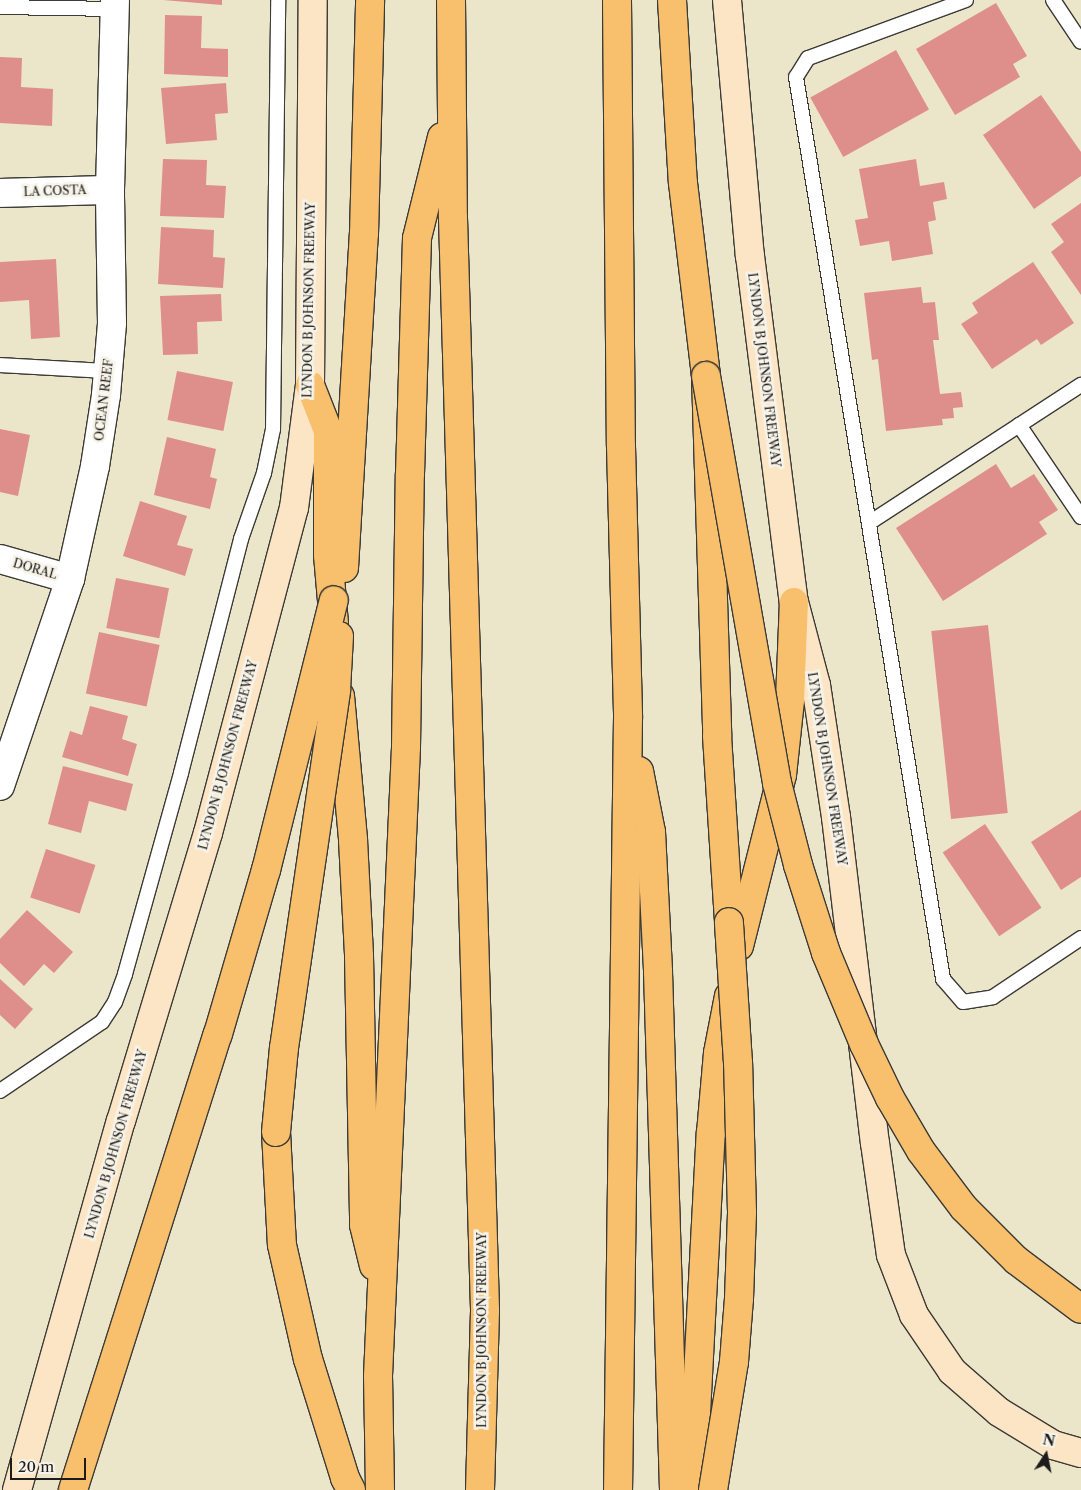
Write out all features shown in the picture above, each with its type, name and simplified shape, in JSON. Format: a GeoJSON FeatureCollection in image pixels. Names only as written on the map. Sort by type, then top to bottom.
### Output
{"type":"FeatureCollection","features":[{"type":"Feature","properties":{"kind":"highway"},"geometry":{"type":"LineString","coordinates":[[351,1490],[345,1478],[308,1359],[282,1245],[276,1132],[284,1048],[336,690],[338,601],[346,538],[364,234],[370,0]]}},
{"type":"Feature","properties":{"kind":"highway","name":"LYNDON B JOHNSON FREEWAY"},"geometry":{"type":"LineString","coordinates":[[451,0],[453,228],[485,1311],[480,1490]]}},
{"type":"Feature","properties":{"kind":"highway"},"geometry":{"type":"LineString","coordinates":[[617,0],[621,446],[628,718],[618,1490]]}},
{"type":"Feature","properties":{"kind":"highway"},"geometry":{"type":"LineString","coordinates":[[672,0],[683,183],[706,376],[777,783],[798,866],[826,953],[864,1044],[890,1098],[921,1152],[964,1208],[1016,1260],[1081,1309]]}},
{"type":"Feature","properties":{"kind":"highway"},"geometry":{"type":"LineString","coordinates":[[380,1490],[378,1376],[406,747],[410,484],[417,238],[452,99]]}},
{"type":"Feature","properties":{"kind":"highway"},"geometry":{"type":"LineString","coordinates":[[706,376],[717,736],[738,1063],[742,1212],[739,1299],[734,1362],[714,1490]]}},
{"type":"Feature","properties":{"kind":"highway"},"geometry":{"type":"LineString","coordinates":[[310,386],[328,431],[328,555],[353,840],[359,956],[364,1225],[382,1297]]}},
{"type":"Feature","properties":{"kind":"highway"},"geometry":{"type":"LineString","coordinates":[[73,1490],[224,1016],[266,870],[338,601]]}},
{"type":"Feature","properties":{"kind":"highway"},"geometry":{"type":"LineString","coordinates":[[692,1490],[711,1133],[718,1053],[745,919],[782,775],[790,700],[794,602]]}},
{"type":"Feature","properties":{"kind":"highway"},"geometry":{"type":"LineString","coordinates":[[628,718],[651,832],[658,972],[674,1490]]}},
{"type":"Feature","properties":{"kind":"main road","name":"LYNDON B JOHNSON FREEWAY"},"geometry":{"type":"LineString","coordinates":[[17,1490],[72,1302],[121,1121],[208,833],[294,508],[310,386],[313,0]]}},
{"type":"Feature","properties":{"kind":"main road","name":"LYNDON B JOHNSON FREEWAY"},"geometry":{"type":"LineString","coordinates":[[727,0],[750,256],[794,602],[816,685],[836,817],[875,1143],[892,1255],[914,1315],[952,1371],[999,1412],[1053,1445],[1081,1453]]}},
{"type":"Feature","properties":{"kind":"street","name":"OCEAN REEF"},"geometry":{"type":"LineString","coordinates":[[0,786],[7,740],[70,579],[95,466],[108,371],[112,324],[110,190],[115,5]]}},
{"type":"Feature","properties":{"kind":"street","name":"LA COSTA"},"geometry":{"type":"LineString","coordinates":[[0,193],[110,190]]}},
{"type":"Feature","properties":{"kind":"street","name":"DORAL"},"geometry":{"type":"LineString","coordinates":[[0,558],[70,579]]}},
{"type":"Feature","properties":{"kind":"lane"},"geometry":{"type":"LineString","coordinates":[[0,1091],[102,1022],[115,1002],[125,974],[181,773],[241,539],[264,473],[272,429],[278,0]]}},
{"type":"Feature","properties":{"kind":"lane"},"geometry":{"type":"LineString","coordinates":[[966,0],[808,58],[796,77],[943,979],[963,1002],[993,997],[1081,938]]}},
{"type":"Feature","properties":{"kind":"lane"},"geometry":{"type":"LineString","coordinates":[[1053,0],[1081,42]]}},
{"type":"Feature","properties":{"kind":"lane"},"geometry":{"type":"LineString","coordinates":[[0,7],[115,5]]}},
{"type":"Feature","properties":{"kind":"lane"},"geometry":{"type":"LineString","coordinates":[[0,365],[108,371]]}},
{"type":"Feature","properties":{"kind":"lane"},"geometry":{"type":"LineString","coordinates":[[869,523],[1081,385]]}},
{"type":"Feature","properties":{"kind":"lane"},"geometry":{"type":"LineString","coordinates":[[1019,425],[1081,517]]}},
{"type":"Feature","properties":{"kind":"building"},"geometry":{"type":"Polygon","coordinates":[[[163,0],[222,0],[222,5],[163,0]]]}},
{"type":"Feature","properties":{"kind":"building"},"geometry":{"type":"Polygon","coordinates":[[[996,3],[1027,56],[1013,64],[1020,77],[955,115],[916,49],[996,3]]]}},
{"type":"Feature","properties":{"kind":"building"},"geometry":{"type":"Polygon","coordinates":[[[165,15],[202,16],[201,48],[228,49],[228,77],[164,74],[165,15]]]}},
{"type":"Feature","properties":{"kind":"building"},"geometry":{"type":"Polygon","coordinates":[[[896,50],[929,109],[843,157],[810,98],[896,50]]]}},
{"type":"Feature","properties":{"kind":"building"},"geometry":{"type":"Polygon","coordinates":[[[0,57],[22,58],[21,87],[53,89],[52,126],[0,123],[0,57]]]}},
{"type":"Feature","properties":{"kind":"building"},"geometry":{"type":"Polygon","coordinates":[[[226,83],[228,113],[215,114],[217,140],[166,144],[161,88],[226,83]]]}},
{"type":"Feature","properties":{"kind":"building"},"geometry":{"type":"Polygon","coordinates":[[[1041,95],[1081,152],[1081,176],[1034,209],[983,135],[1041,95]]]}},
{"type":"Feature","properties":{"kind":"building"},"geometry":{"type":"Polygon","coordinates":[[[163,159],[207,160],[206,185],[226,186],[224,218],[160,216],[163,159]]]}},
{"type":"Feature","properties":{"kind":"building"},"geometry":{"type":"Polygon","coordinates":[[[916,159],[920,186],[944,182],[947,199],[933,202],[936,220],[928,222],[933,254],[892,261],[889,241],[860,246],[855,220],[868,218],[859,169],[916,159]]]}},
{"type":"Feature","properties":{"kind":"building"},"geometry":{"type":"Polygon","coordinates":[[[1081,203],[1081,295],[1051,252],[1064,242],[1051,224],[1081,203]]]}},
{"type":"Feature","properties":{"kind":"building"},"geometry":{"type":"Polygon","coordinates":[[[161,227],[214,230],[213,257],[225,258],[223,288],[158,284],[161,227]]]}},
{"type":"Feature","properties":{"kind":"building"},"geometry":{"type":"Polygon","coordinates":[[[56,259],[60,337],[31,339],[29,300],[0,302],[0,262],[56,259]]]}},
{"type":"Feature","properties":{"kind":"building"},"geometry":{"type":"Polygon","coordinates":[[[1033,262],[1074,323],[1041,345],[1037,339],[992,369],[961,324],[978,313],[972,303],[1033,262]]]}},
{"type":"Feature","properties":{"kind":"building"},"geometry":{"type":"Polygon","coordinates":[[[921,287],[923,303],[935,302],[939,340],[933,340],[940,394],[961,392],[963,407],[953,408],[954,418],[942,419],[943,425],[886,431],[878,359],[872,360],[864,293],[921,287]]]}},
{"type":"Feature","properties":{"kind":"building"},"geometry":{"type":"Polygon","coordinates":[[[221,294],[222,321],[197,322],[198,354],[163,355],[160,296],[221,294]]]}},
{"type":"Feature","properties":{"kind":"building"},"geometry":{"type":"Polygon","coordinates":[[[177,371],[233,382],[223,431],[167,420],[177,371]]]}},
{"type":"Feature","properties":{"kind":"building"},"geometry":{"type":"Polygon","coordinates":[[[0,429],[30,435],[18,496],[0,492],[0,429]]]}},
{"type":"Feature","properties":{"kind":"building"},"geometry":{"type":"Polygon","coordinates":[[[167,437],[216,449],[210,477],[217,479],[210,509],[154,495],[167,437]]]}},
{"type":"Feature","properties":{"kind":"building"},"geometry":{"type":"Polygon","coordinates":[[[996,464],[1011,488],[1034,474],[1058,510],[1039,522],[1047,534],[943,601],[896,528],[996,464]]]}},
{"type":"Feature","properties":{"kind":"building"},"geometry":{"type":"Polygon","coordinates":[[[140,501],[187,516],[177,545],[193,549],[185,576],[123,556],[140,501]]]}},
{"type":"Feature","properties":{"kind":"building"},"geometry":{"type":"Polygon","coordinates":[[[116,578],[169,588],[159,638],[106,628],[116,578]]]}},
{"type":"Feature","properties":{"kind":"building"},"geometry":{"type":"Polygon","coordinates":[[[988,625],[1008,813],[951,819],[931,631],[988,625]]]}},
{"type":"Feature","properties":{"kind":"building"},"geometry":{"type":"Polygon","coordinates":[[[99,632],[160,645],[147,707],[86,694],[99,632]]]}},
{"type":"Feature","properties":{"kind":"building"},"geometry":{"type":"Polygon","coordinates":[[[90,706],[128,716],[122,739],[137,744],[128,776],[62,757],[70,731],[82,735],[90,706]]]}},
{"type":"Feature","properties":{"kind":"building"},"geometry":{"type":"Polygon","coordinates":[[[63,766],[133,784],[126,811],[89,801],[81,833],[48,824],[63,766]]]}},
{"type":"Feature","properties":{"kind":"building"},"geometry":{"type":"Polygon","coordinates":[[[1081,810],[1081,877],[1061,890],[1031,842],[1081,810]]]}},
{"type":"Feature","properties":{"kind":"building"},"geometry":{"type":"Polygon","coordinates":[[[985,824],[1041,908],[999,936],[943,853],[985,824]]]}},
{"type":"Feature","properties":{"kind":"building"},"geometry":{"type":"Polygon","coordinates":[[[46,849],[95,865],[80,914],[30,898],[46,849]]]}},
{"type":"Feature","properties":{"kind":"building"},"geometry":{"type":"Polygon","coordinates":[[[27,910],[73,952],[54,973],[44,964],[24,986],[0,963],[0,939],[27,910]]]}},
{"type":"Feature","properties":{"kind":"building"},"geometry":{"type":"Polygon","coordinates":[[[0,979],[33,1009],[15,1029],[0,1015],[0,979]]]}}]}
